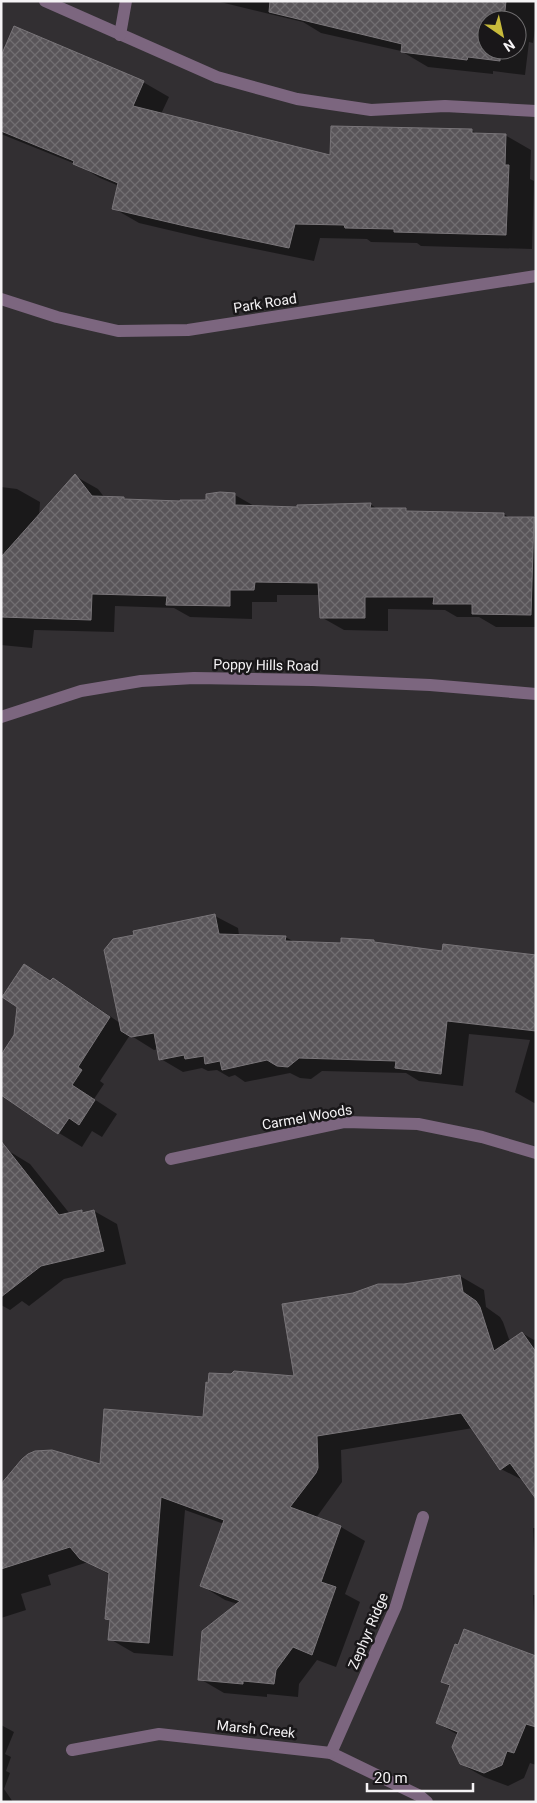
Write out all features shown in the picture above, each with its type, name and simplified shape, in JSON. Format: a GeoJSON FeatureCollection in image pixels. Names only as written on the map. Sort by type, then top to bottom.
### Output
{"type":"FeatureCollection","features":[{"type":"Feature","properties":{"kind":"street"},"geometry":{"type":"LineString","coordinates":[[44,1],[217,77],[297,99],[371,110],[446,106],[536,111]]}},
{"type":"Feature","properties":{"kind":"street"},"geometry":{"type":"LineString","coordinates":[[120,35],[126,1]]}},
{"type":"Feature","properties":{"kind":"street","name":"Park Road"},"geometry":{"type":"LineString","coordinates":[[1,299],[57,317],[118,331],[188,330],[536,276]]}},
{"type":"Feature","properties":{"kind":"street","name":"Poppy Hills Road"},"geometry":{"type":"LineString","coordinates":[[1,718],[81,691],[141,681],[194,678],[321,680],[430,685],[536,694]]}},
{"type":"Feature","properties":{"kind":"street","name":"Carmel Woods"},"geometry":{"type":"LineString","coordinates":[[171,1159],[346,1122],[418,1124],[482,1136],[536,1153]]}},
{"type":"Feature","properties":{"kind":"street","name":"Zephyr Ridge"},"geometry":{"type":"LineString","coordinates":[[331,1753],[396,1606],[423,1517]]}},
{"type":"Feature","properties":{"kind":"street","name":"Marsh Creek"},"geometry":{"type":"LineString","coordinates":[[72,1750],[159,1734],[331,1753],[420,1796],[427,1802]]}},
{"type":"Feature","properties":{"kind":"building"},"geometry":{"type":"Polygon","coordinates":[[[270,1],[506,1],[505,10],[477,10],[477,58],[468,57],[467,60],[401,52],[402,44],[269,12],[270,1]]]}},
{"type":"Feature","properties":{"kind":"building"},"geometry":{"type":"Polygon","coordinates":[[[14,26],[144,81],[133,106],[330,155],[331,126],[472,129],[472,133],[506,134],[505,165],[509,165],[506,235],[394,232],[394,229],[295,224],[289,248],[112,209],[118,183],[73,164],[74,161],[1,131],[1,56],[14,26]]]}},
{"type":"Feature","properties":{"kind":"building"},"geometry":{"type":"Polygon","coordinates":[[[75,474],[92,496],[124,497],[124,499],[206,500],[206,494],[220,492],[235,493],[235,505],[297,507],[297,505],[371,503],[370,508],[406,508],[406,511],[504,513],[504,517],[534,517],[531,615],[472,614],[472,604],[433,604],[434,597],[365,597],[365,618],[320,618],[318,583],[255,582],[254,590],[230,590],[230,606],[166,605],[167,596],[92,594],[91,620],[1,617],[1,557],[75,474]]]}},
{"type":"Feature","properties":{"kind":"building"},"geometry":{"type":"Polygon","coordinates":[[[215,914],[219,934],[286,936],[285,941],[341,943],[341,938],[374,940],[374,942],[442,951],[443,944],[536,955],[536,1031],[447,1021],[441,1074],[395,1068],[396,1061],[299,1058],[288,1067],[277,1066],[267,1060],[222,1070],[220,1061],[205,1064],[204,1056],[185,1059],[184,1055],[159,1060],[154,1033],[131,1037],[121,1031],[104,950],[113,939],[134,935],[133,931],[215,914]]]}},
{"type":"Feature","properties":{"kind":"building"},"geometry":{"type":"Polygon","coordinates":[[[24,964],[50,981],[53,978],[110,1017],[78,1067],[82,1070],[72,1085],[95,1100],[79,1125],[69,1118],[58,1134],[1,1095],[1,1055],[14,1035],[17,1007],[2,997],[24,964]]]}},
{"type":"Feature","properties":{"kind":"building"},"geometry":{"type":"Polygon","coordinates":[[[1,1141],[59,1215],[82,1210],[82,1213],[94,1210],[104,1251],[41,1266],[1,1297],[1,1141]]]}},
{"type":"Feature","properties":{"kind":"building"},"geometry":{"type":"Polygon","coordinates":[[[460,1275],[463,1292],[476,1301],[480,1307],[494,1351],[522,1332],[536,1352],[536,1499],[510,1463],[500,1470],[461,1413],[317,1436],[318,1468],[290,1507],[341,1526],[321,1582],[336,1587],[312,1655],[293,1647],[276,1670],[274,1684],[243,1681],[243,1684],[198,1680],[202,1631],[240,1601],[200,1586],[224,1520],[161,1497],[149,1643],[108,1640],[110,1620],[105,1619],[109,1573],[80,1559],[70,1547],[1,1569],[1,1484],[28,1454],[35,1451],[52,1450],[100,1464],[104,1409],[203,1417],[206,1382],[208,1383],[209,1373],[231,1374],[234,1371],[294,1376],[282,1304],[353,1293],[378,1284],[404,1284],[460,1275]]]}},
{"type":"Feature","properties":{"kind":"building"},"geometry":{"type":"Polygon","coordinates":[[[464,1629],[536,1656],[536,1727],[526,1724],[514,1753],[507,1751],[502,1765],[484,1773],[460,1764],[452,1747],[458,1732],[436,1723],[450,1685],[441,1682],[455,1644],[458,1645],[464,1629]]]}}]}
